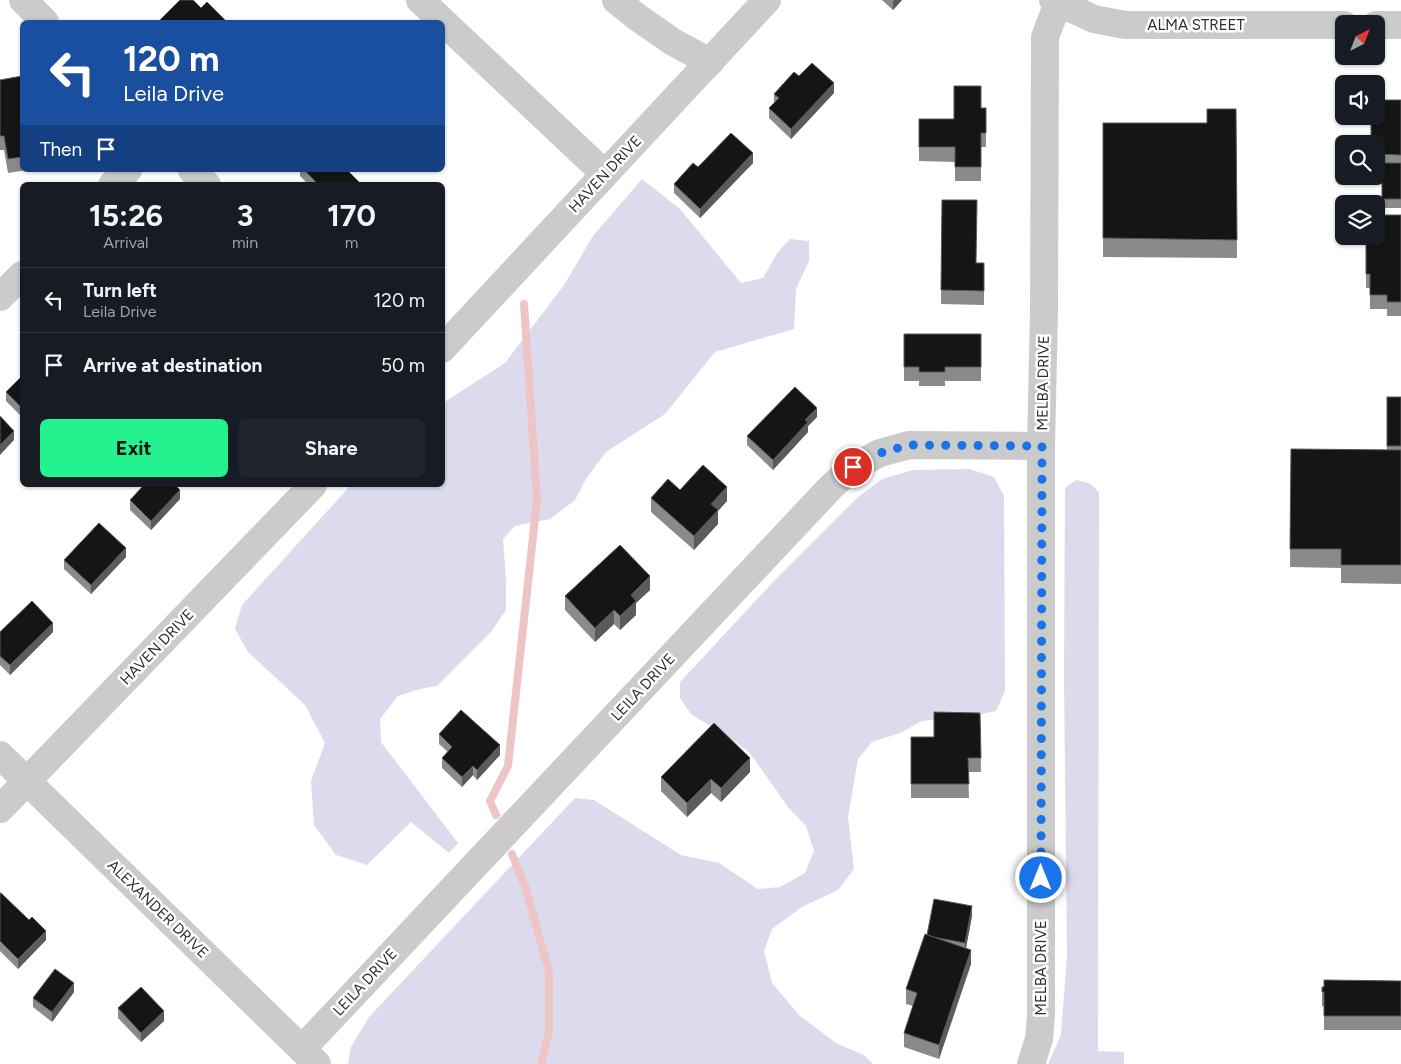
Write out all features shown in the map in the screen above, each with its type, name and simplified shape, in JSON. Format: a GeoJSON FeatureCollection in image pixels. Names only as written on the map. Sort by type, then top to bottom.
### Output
{"type":"FeatureCollection","features":[{"type":"Feature","properties":{"kind":"street"},"geometry":{"type":"LineString","coordinates":[[23,0],[43,20]]}},
{"type":"Feature","properties":{"kind":"street"},"geometry":{"type":"LineString","coordinates":[[420,0],[441,20]]}},
{"type":"Feature","properties":{"kind":"street"},"geometry":{"type":"LineString","coordinates":[[616,0],[673,42],[710,62]]}},
{"type":"Feature","properties":{"kind":"street","name":"HAVEN DRIVE"},"geometry":{"type":"LineString","coordinates":[[445,346],[767,0]]}},
{"type":"Feature","properties":{"kind":"street","name":"ALMA STREET"},"geometry":{"type":"LineString","coordinates":[[1056,2],[1094,19],[1125,25],[1335,25]]}},
{"type":"Feature","properties":{"kind":"street","name":"MELBA DRIVE"},"geometry":{"type":"LineString","coordinates":[[1030,1064],[1039,1039],[1041,1015],[1045,37],[1056,2]]}},
{"type":"Feature","properties":{"kind":"street"},"geometry":{"type":"LineString","coordinates":[[445,24],[605,174]]}},
{"type":"Feature","properties":{"kind":"street"},"geometry":{"type":"LineString","coordinates":[[1385,25],[1401,25]]}},
{"type":"Feature","properties":{"kind":"street"},"geometry":{"type":"LineString","coordinates":[[115,182],[126,172]]}},
{"type":"Feature","properties":{"kind":"street"},"geometry":{"type":"LineString","coordinates":[[194,172],[204,182]]}},
{"type":"Feature","properties":{"kind":"street"},"geometry":{"type":"LineString","coordinates":[[0,297],[20,277]]}},
{"type":"Feature","properties":{"kind":"street","name":"LEILA DRIVE"},"geometry":{"type":"LineString","coordinates":[[309,1057],[824,494],[853,467],[880,453],[909,445],[1042,446]]}},
{"type":"Feature","properties":{"kind":"street","name":"HAVEN DRIVE"},"geometry":{"type":"LineString","coordinates":[[0,809],[311,487]]}},
{"type":"Feature","properties":{"kind":"street","name":"ALEXANDER DRIVE"},"geometry":{"type":"LineString","coordinates":[[0,755],[309,1057]]}},
{"type":"Feature","properties":{"kind":"shaded area"},"geometry":{"type":"Polygon","coordinates":[[[642,179],[680,209],[741,283],[763,278],[777,253],[790,239],[809,241],[809,261],[796,289],[794,329],[715,352],[665,414],[606,452],[586,479],[575,500],[550,519],[515,526],[503,539],[506,610],[491,632],[437,686],[398,696],[380,719],[381,742],[458,843],[449,853],[411,822],[367,865],[336,855],[314,825],[311,781],[325,743],[305,705],[248,652],[235,629],[242,605],[349,487],[445,487],[445,402],[505,363],[564,285],[593,236],[642,179]]]}},
{"type":"Feature","properties":{"kind":"shaded area"},"geometry":{"type":"Polygon","coordinates":[[[969,469],[994,477],[1004,496],[1005,691],[996,711],[971,716],[922,721],[900,733],[872,742],[858,759],[848,817],[854,869],[838,890],[802,907],[772,929],[764,951],[772,983],[800,1016],[836,1043],[864,1055],[873,1064],[348,1064],[351,1047],[369,1017],[575,798],[594,800],[681,855],[719,863],[758,889],[780,887],[805,873],[814,851],[806,826],[788,807],[750,753],[691,714],[680,698],[680,682],[775,580],[858,497],[882,479],[913,470],[969,469]]]}},
{"type":"Feature","properties":{"kind":"shaded area"},"geometry":{"type":"Polygon","coordinates":[[[1076,480],[1089,483],[1099,492],[1098,1051],[1124,1052],[1124,1064],[1048,1064],[1061,1035],[1067,956],[1064,678],[1065,488],[1076,480]]]}},
{"type":"Feature","properties":{"kind":"building"},"geometry":{"type":"Polygon","coordinates":[[[180,0],[193,0],[201,8],[207,2],[225,20],[160,20],[180,0]]]}},
{"type":"Feature","properties":{"kind":"building"},"geometry":{"type":"Polygon","coordinates":[[[812,63],[834,83],[791,129],[769,108],[779,98],[774,94],[794,72],[799,76],[812,63]]]}},
{"type":"Feature","properties":{"kind":"building"},"geometry":{"type":"Polygon","coordinates":[[[20,76],[20,157],[8,159],[4,136],[0,136],[0,80],[20,76]]]}},
{"type":"Feature","properties":{"kind":"building"},"geometry":{"type":"Polygon","coordinates":[[[954,86],[981,86],[981,108],[986,108],[986,133],[981,133],[981,167],[955,167],[955,147],[919,147],[919,119],[954,119],[954,86]]]}},
{"type":"Feature","properties":{"kind":"building"},"geometry":{"type":"Polygon","coordinates":[[[1385,100],[1401,100],[1401,155],[1385,154],[1385,135],[1371,135],[1371,125],[1385,125],[1385,100]]]}},
{"type":"Feature","properties":{"kind":"building"},"geometry":{"type":"Polygon","coordinates":[[[1207,109],[1236,109],[1237,240],[1103,238],[1103,123],[1207,123],[1207,109]]]}},
{"type":"Feature","properties":{"kind":"building"},"geometry":{"type":"Polygon","coordinates":[[[731,133],[753,153],[700,209],[674,184],[693,163],[698,167],[731,133]]]}},
{"type":"Feature","properties":{"kind":"building"},"geometry":{"type":"Polygon","coordinates":[[[1385,163],[1401,163],[1401,199],[1385,199],[1385,195],[1382,195],[1382,185],[1385,185],[1385,163]]]}},
{"type":"Feature","properties":{"kind":"building"},"geometry":{"type":"Polygon","coordinates":[[[306,172],[349,172],[359,182],[316,182],[306,172]]]}},
{"type":"Feature","properties":{"kind":"building"},"geometry":{"type":"Polygon","coordinates":[[[942,200],[977,200],[976,263],[984,263],[984,291],[941,290],[942,200]]]}},
{"type":"Feature","properties":{"kind":"building"},"geometry":{"type":"Polygon","coordinates":[[[1385,215],[1401,215],[1401,302],[1387,302],[1387,295],[1370,295],[1370,274],[1366,274],[1366,245],[1385,245],[1385,215]]]}},
{"type":"Feature","properties":{"kind":"building"},"geometry":{"type":"Polygon","coordinates":[[[904,334],[981,334],[981,367],[945,367],[945,372],[919,372],[919,367],[904,367],[904,334]]]}},
{"type":"Feature","properties":{"kind":"building"},"geometry":{"type":"Polygon","coordinates":[[[20,378],[20,406],[6,392],[20,378]]]}},
{"type":"Feature","properties":{"kind":"building"},"geometry":{"type":"Polygon","coordinates":[[[795,387],[817,408],[805,420],[808,422],[773,460],[747,436],[795,387]]]}},
{"type":"Feature","properties":{"kind":"building"},"geometry":{"type":"Polygon","coordinates":[[[1387,397],[1401,397],[1401,446],[1387,446],[1387,397]]]}},
{"type":"Feature","properties":{"kind":"building"},"geometry":{"type":"Polygon","coordinates":[[[0,416],[14,431],[0,445],[0,416]]]}},
{"type":"Feature","properties":{"kind":"building"},"geometry":{"type":"Polygon","coordinates":[[[1291,449],[1401,450],[1401,565],[1341,565],[1341,549],[1290,549],[1291,449]]]}},
{"type":"Feature","properties":{"kind":"building"},"geometry":{"type":"Polygon","coordinates":[[[703,465],[727,487],[711,504],[718,510],[694,536],[651,498],[668,479],[680,490],[703,465]]]}},
{"type":"Feature","properties":{"kind":"building"},"geometry":{"type":"Polygon","coordinates":[[[142,487],[177,487],[180,490],[151,521],[130,500],[142,487]]]}},
{"type":"Feature","properties":{"kind":"building"},"geometry":{"type":"Polygon","coordinates":[[[99,523],[126,548],[91,585],[64,560],[99,523]]]}},
{"type":"Feature","properties":{"kind":"building"},"geometry":{"type":"Polygon","coordinates":[[[620,545],[650,576],[631,595],[636,601],[620,616],[614,610],[595,628],[565,596],[620,545]]]}},
{"type":"Feature","properties":{"kind":"building"},"geometry":{"type":"Polygon","coordinates":[[[32,601],[53,623],[10,665],[0,656],[0,632],[32,601]]]}},
{"type":"Feature","properties":{"kind":"building"},"geometry":{"type":"Polygon","coordinates":[[[461,710],[500,745],[477,770],[473,766],[462,777],[442,758],[452,747],[439,734],[461,710]]]}},
{"type":"Feature","properties":{"kind":"building"},"geometry":{"type":"Polygon","coordinates":[[[934,712],[980,713],[981,758],[968,758],[969,784],[911,784],[911,737],[934,737],[934,712]]]}},
{"type":"Feature","properties":{"kind":"building"},"geometry":{"type":"Polygon","coordinates":[[[714,723],[750,758],[721,788],[711,779],[687,803],[661,777],[714,723]]]}},
{"type":"Feature","properties":{"kind":"building"},"geometry":{"type":"Polygon","coordinates":[[[0,893],[29,920],[32,917],[46,931],[18,959],[0,941],[0,893]]]}},
{"type":"Feature","properties":{"kind":"building"},"geometry":{"type":"Polygon","coordinates":[[[934,899],[972,906],[965,943],[927,935],[934,899]]]}},
{"type":"Feature","properties":{"kind":"building"},"geometry":{"type":"Polygon","coordinates":[[[925,934],[971,950],[939,1045],[904,1033],[917,993],[906,989],[925,934]]]}},
{"type":"Feature","properties":{"kind":"building"},"geometry":{"type":"Polygon","coordinates":[[[55,969],[74,983],[52,1012],[33,998],[55,969]]]}},
{"type":"Feature","properties":{"kind":"building"},"geometry":{"type":"Polygon","coordinates":[[[1324,980],[1401,981],[1401,1016],[1324,1016],[1324,992],[1322,992],[1322,987],[1324,987],[1324,980]]]}},
{"type":"Feature","properties":{"kind":"building"},"geometry":{"type":"Polygon","coordinates":[[[141,987],[164,1011],[141,1033],[118,1008],[141,987]]]}},
{"type":"Feature","properties":{"kind":"waterway"},"geometry":{"type":"LineString","coordinates":[[496,815],[490,801],[508,766],[537,500],[524,304]]}},
{"type":"Feature","properties":{"kind":"waterway"},"geometry":{"type":"LineString","coordinates":[[512,854],[526,889],[549,972],[549,1032],[541,1064]]}},
{"type":"Feature","properties":{"kind":"route"},"geometry":{"type":"LineString","coordinates":[[853,467],[880,453],[909,445],[1042,446],[1041,878]]}}]}
